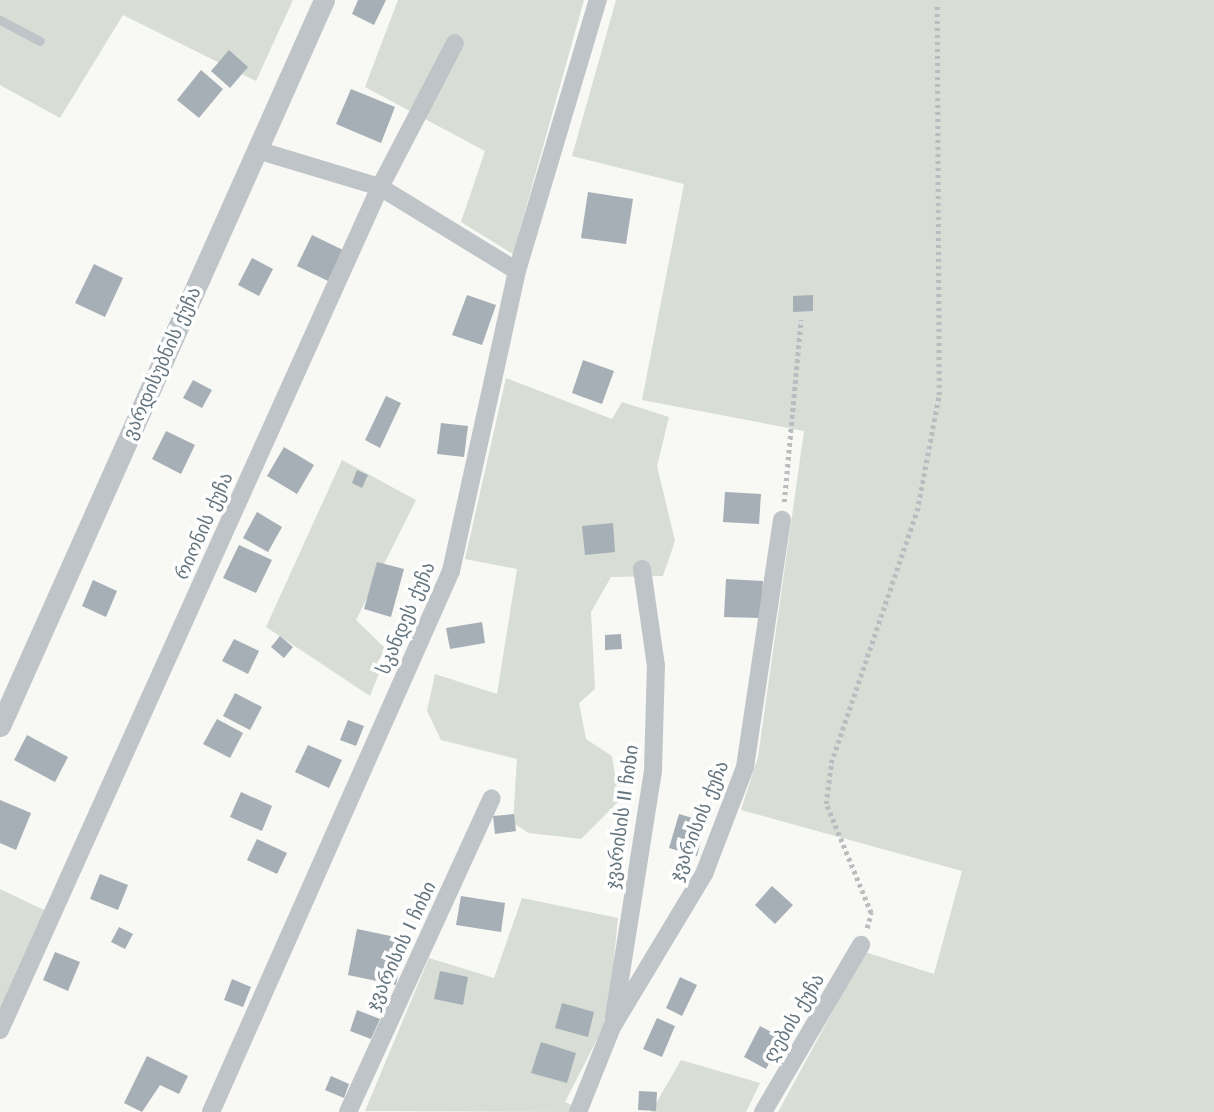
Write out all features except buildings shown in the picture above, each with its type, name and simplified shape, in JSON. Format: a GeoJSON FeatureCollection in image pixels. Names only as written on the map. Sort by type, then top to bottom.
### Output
{"type":"FeatureCollection","features":[{"type":"Feature","properties":{"kind":"street","name":"ვარდისუბნის ქუჩა"},"geometry":{"type":"LineString","coordinates":[[0,726],[324,0]]}},
{"type":"Feature","properties":{"kind":"street","name":"სკანდეს ქუჩა"},"geometry":{"type":"LineString","coordinates":[[211,1112],[450,571],[517,271],[598,0]]}},
{"type":"Feature","properties":{"kind":"street","name":"რიონის ქუჩა"},"geometry":{"type":"LineString","coordinates":[[0,1030],[380,187],[455,43]]}},
{"type":"Feature","properties":{"kind":"street"},"geometry":{"type":"LineString","coordinates":[[257,150],[380,187],[517,271]]}},
{"type":"Feature","properties":{"kind":"street","name":"ჯვარისის ქუჩა"},"geometry":{"type":"LineString","coordinates":[[578,1112],[612,1027],[704,874],[745,767],[782,520]]}},
{"type":"Feature","properties":{"kind":"street","name":"ჯვარისის II ჩიხი"},"geometry":{"type":"LineString","coordinates":[[612,1027],[653,771],[656,666],[642,569]]}},
{"type":"Feature","properties":{"kind":"street","name":"ჯვარისის I ჩიხი"},"geometry":{"type":"LineString","coordinates":[[348,1112],[492,798]]}},
{"type":"Feature","properties":{"kind":"street","name":"ღების ქუჩა"},"geometry":{"type":"LineString","coordinates":[[763,1112],[861,945]]}},
{"type":"Feature","properties":{"kind":"lane"},"geometry":{"type":"LineString","coordinates":[[0,20],[40,41]]}},
{"type":"Feature","properties":{"kind":"path"},"geometry":{"type":"LineString","coordinates":[[861,945],[871,913],[826,804],[831,763],[918,510],[939,395],[937,3]]}},
{"type":"Feature","properties":{"kind":"path"},"geometry":{"type":"LineString","coordinates":[[782,520],[801,320]]}},
{"type":"Feature","properties":{"kind":"shaded area"},"geometry":{"type":"Polygon","coordinates":[[[0,0],[293,0],[256,81],[123,15],[60,118],[0,85],[0,0]]]}},
{"type":"Feature","properties":{"kind":"shaded area"},"geometry":{"type":"Polygon","coordinates":[[[398,0],[584,0],[513,254],[461,222],[485,151],[365,87],[398,0]]]}},
{"type":"Feature","properties":{"kind":"shaded area"},"geometry":{"type":"Polygon","coordinates":[[[616,0],[1214,0],[1214,1112],[778,1112],[865,952],[934,974],[962,871],[741,810],[758,757],[804,431],[642,400],[684,184],[572,156],[616,0]]]}},
{"type":"Feature","properties":{"kind":"shaded area"},"geometry":{"type":"Polygon","coordinates":[[[506,378],[612,419],[622,402],[669,417],[657,466],[675,541],[663,576],[611,577],[591,612],[595,689],[579,703],[586,739],[612,756],[619,801],[581,839],[529,833],[513,823],[517,759],[441,740],[427,711],[435,674],[497,694],[517,569],[465,559],[506,378]]]}},
{"type":"Feature","properties":{"kind":"shaded area"},"geometry":{"type":"Polygon","coordinates":[[[342,460],[416,500],[356,620],[388,651],[370,696],[266,627],[342,460]]]}},
{"type":"Feature","properties":{"kind":"shaded area"},"geometry":{"type":"Polygon","coordinates":[[[0,889],[46,911],[0,1011],[0,889]]]}},
{"type":"Feature","properties":{"kind":"shaded area"},"geometry":{"type":"Polygon","coordinates":[[[522,898],[618,918],[608,1018],[565,1102],[587,1112],[365,1111],[429,958],[494,978],[522,898]]]}},
{"type":"Feature","properties":{"kind":"shaded area"},"geometry":{"type":"Polygon","coordinates":[[[681,1060],[760,1083],[746,1112],[651,1112],[681,1060]]]}}]}
